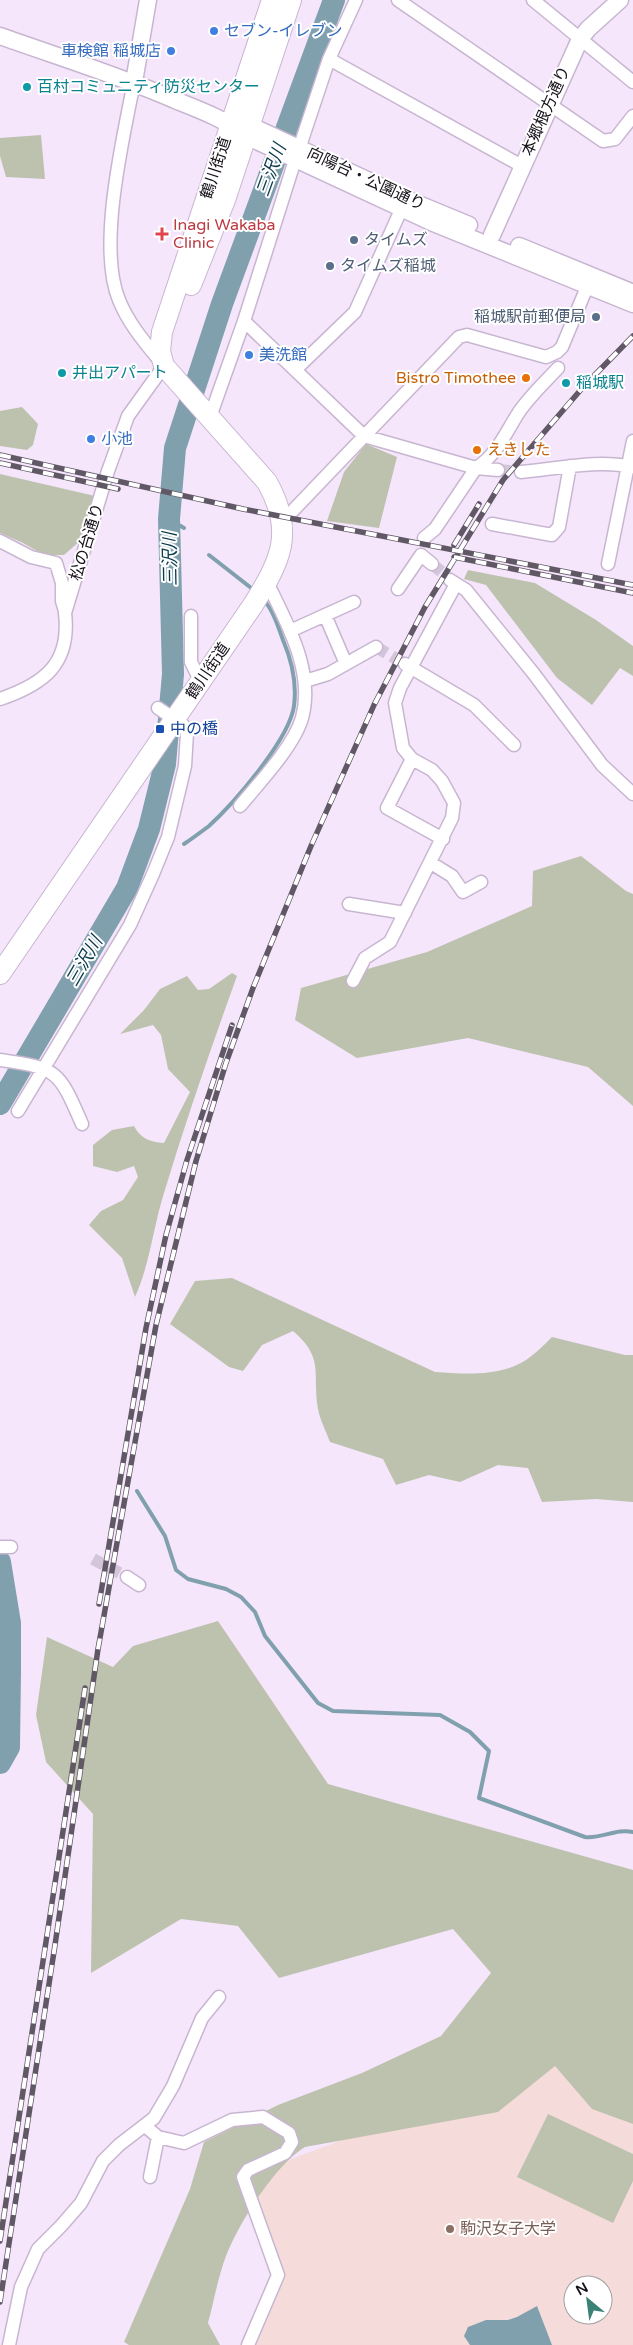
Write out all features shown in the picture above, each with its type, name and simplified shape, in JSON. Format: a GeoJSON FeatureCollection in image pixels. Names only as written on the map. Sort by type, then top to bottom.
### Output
{"type":"FeatureCollection","features":[{"type":"Feature","properties":{"kind":"main road","name":"鶴川街道"},"geometry":{"type":"LineString","coordinates":[[242,128],[272,0]]}},
{"type":"Feature","properties":{"kind":"main road","name":"鶴川街道"},"geometry":{"type":"LineString","coordinates":[[0,974],[155,748],[169,716],[188,700],[253,606],[266,585],[280,554],[283,521],[275,497],[267,482],[164,366],[160,351],[162,332],[291,0]]}},
{"type":"Feature","properties":{"kind":"street"},"geometry":{"type":"LineString","coordinates":[[148,0],[112,218],[109,263],[112,279],[127,316],[164,366]]}},
{"type":"Feature","properties":{"kind":"street"},"geometry":{"type":"LineString","coordinates":[[207,415],[244,321],[293,153],[329,59],[356,0]]}},
{"type":"Feature","properties":{"kind":"street"},"geometry":{"type":"LineString","coordinates":[[398,0],[603,141],[615,138],[633,116]]}},
{"type":"Feature","properties":{"kind":"street"},"geometry":{"type":"LineString","coordinates":[[533,0],[633,82]]}},
{"type":"Feature","properties":{"kind":"street","name":"本郷根方通り"},"geometry":{"type":"LineString","coordinates":[[492,235],[580,39],[588,29],[620,0]]}},
{"type":"Feature","properties":{"kind":"street","name":"向陽台・公園通り"},"geometry":{"type":"LineString","coordinates":[[0,36],[134,82],[242,128],[588,287],[624,293]]}},
{"type":"Feature","properties":{"kind":"street"},"geometry":{"type":"LineString","coordinates":[[329,59],[522,166]]}},
{"type":"Feature","properties":{"kind":"street"},"geometry":{"type":"LineString","coordinates":[[295,370],[354,312],[403,203]]}},
{"type":"Feature","properties":{"kind":"street","name":"向陽台・公園通り"},"geometry":{"type":"LineString","coordinates":[[403,203],[492,235],[624,293],[633,304]]}},
{"type":"Feature","properties":{"kind":"street"},"geometry":{"type":"LineString","coordinates":[[283,521],[460,337],[467,335],[546,357],[557,352],[588,287]]}},
{"type":"Feature","properties":{"kind":"street"},"geometry":{"type":"LineString","coordinates":[[244,321],[364,436],[476,468],[498,470]]}},
{"type":"Feature","properties":{"kind":"street","name":"松の台通り"},"geometry":{"type":"LineString","coordinates":[[0,699],[30,687],[52,670],[63,650],[67,626],[65,613],[108,471],[128,416],[164,366]]}},
{"type":"Feature","properties":{"kind":"street"},"geometry":{"type":"LineString","coordinates":[[424,538],[435,529],[476,468],[483,463],[501,442],[519,411],[558,368]]}},
{"type":"Feature","properties":{"kind":"street"},"geometry":{"type":"LineString","coordinates":[[608,564],[630,466],[633,441]]}},
{"type":"Feature","properties":{"kind":"street"},"geometry":{"type":"LineString","coordinates":[[521,472],[570,466],[614,464],[630,466]]}},
{"type":"Feature","properties":{"kind":"street"},"geometry":{"type":"LineString","coordinates":[[492,524],[552,535],[559,527],[570,466]]}},
{"type":"Feature","properties":{"kind":"street"},"geometry":{"type":"LineString","coordinates":[[0,541],[31,557],[56,563],[62,583],[62,601],[65,613]]}},
{"type":"Feature","properties":{"kind":"street"},"geometry":{"type":"LineString","coordinates":[[398,589],[421,555],[432,564]]}},
{"type":"Feature","properties":{"kind":"street"},"geometry":{"type":"LineString","coordinates":[[353,981],[365,958],[390,942],[452,818],[454,804],[442,781],[432,770],[412,759],[403,748],[395,703],[408,666],[453,582],[466,590],[534,674],[602,764],[633,794]]}},
{"type":"Feature","properties":{"kind":"street"},"geometry":{"type":"LineString","coordinates":[[240,806],[266,775],[296,730],[302,717],[305,681],[290,631],[266,585]]}},
{"type":"Feature","properties":{"kind":"street"},"geometry":{"type":"LineString","coordinates":[[290,631],[354,602]]}},
{"type":"Feature","properties":{"kind":"street"},"geometry":{"type":"LineString","coordinates":[[325,615],[346,664]]}},
{"type":"Feature","properties":{"kind":"street"},"geometry":{"type":"LineString","coordinates":[[191,616],[191,662],[201,682]]}},
{"type":"Feature","properties":{"kind":"street"},"geometry":{"type":"LineString","coordinates":[[305,681],[328,674],[376,648]]}},
{"type":"Feature","properties":{"kind":"street"},"geometry":{"type":"LineString","coordinates":[[408,666],[474,705],[514,745]]}},
{"type":"Feature","properties":{"kind":"street"},"geometry":{"type":"LineString","coordinates":[[18,1110],[42,1067],[130,925],[154,874],[168,837],[185,766],[187,733],[169,716]]}},
{"type":"Feature","properties":{"kind":"street"},"geometry":{"type":"LineString","coordinates":[[412,759],[387,808],[443,839]]}},
{"type":"Feature","properties":{"kind":"street"},"geometry":{"type":"LineString","coordinates":[[431,863],[452,876],[463,892],[481,882]]}},
{"type":"Feature","properties":{"kind":"street"},"geometry":{"type":"LineString","coordinates":[[349,904],[405,913]]}},
{"type":"Feature","properties":{"kind":"street"},"geometry":{"type":"LineString","coordinates":[[4,1060],[42,1067],[57,1076],[82,1124]]}},
{"type":"Feature","properties":{"kind":"street"},"geometry":{"type":"LineString","coordinates":[[127,1578],[139,1585]]}},
{"type":"Feature","properties":{"kind":"street"},"geometry":{"type":"LineString","coordinates":[[9,2345],[21,2287],[38,2249],[62,2226],[81,2203],[103,2161],[119,2145],[154,2118],[173,2086],[202,2018],[219,1997]]}},
{"type":"Feature","properties":{"kind":"street"},"geometry":{"type":"LineString","coordinates":[[145,2126],[158,2136],[184,2143],[232,2120],[263,2117],[289,2133],[292,2142],[285,2153],[248,2170],[243,2177],[278,2275],[248,2345]]}},
{"type":"Feature","properties":{"kind":"street"},"geometry":{"type":"LineString","coordinates":[[150,2177],[158,2136]]}},
{"type":"Feature","properties":{"kind":"shaded area","name":"駒沢女子大学"},"geometry":{"type":"Polygon","coordinates":[[[550,2062],[633,2114],[633,2345],[256,2345],[285,2276],[247,2181],[251,2174],[550,2062]]]}},
{"type":"Feature","properties":{"kind":"green space"},"geometry":{"type":"Polygon","coordinates":[[[41,135],[45,179],[6,177],[0,156],[0,138],[41,135]]]}},
{"type":"Feature","properties":{"kind":"green space"},"geometry":{"type":"Polygon","coordinates":[[[22,407],[38,424],[33,445],[27,450],[0,446],[0,411],[22,407]]]}},
{"type":"Feature","properties":{"kind":"green space"},"geometry":{"type":"Polygon","coordinates":[[[366,444],[397,457],[379,528],[327,521],[344,472],[366,444]]]}},
{"type":"Feature","properties":{"kind":"green space"},"geometry":{"type":"Polygon","coordinates":[[[0,474],[95,496],[80,541],[64,555],[44,555],[0,533],[0,474]]]}},
{"type":"Feature","properties":{"kind":"green space"},"geometry":{"type":"Polygon","coordinates":[[[468,570],[535,583],[596,620],[633,646],[633,676],[620,668],[592,705],[557,678],[486,585],[464,579],[468,570]]]}},
{"type":"Feature","properties":{"kind":"green space"},"geometry":{"type":"Polygon","coordinates":[[[581,856],[626,891],[633,894],[633,1106],[588,1067],[468,1038],[357,1058],[295,1020],[301,988],[427,952],[532,906],[533,871],[581,856]]]}},
{"type":"Feature","properties":{"kind":"green space"},"geometry":{"type":"Polygon","coordinates":[[[232,973],[237,976],[181,1138],[160,1206],[148,1259],[135,1297],[122,1258],[89,1225],[101,1211],[123,1200],[138,1177],[134,1166],[117,1172],[93,1166],[93,1145],[112,1130],[134,1126],[146,1139],[164,1143],[190,1092],[168,1069],[161,1035],[153,1025],[120,1034],[144,1010],[160,989],[187,976],[198,990],[209,989],[232,973]]]}},
{"type":"Feature","properties":{"kind":"green space"},"geometry":{"type":"Polygon","coordinates":[[[232,1278],[435,1372],[482,1373],[505,1369],[526,1360],[552,1337],[625,1355],[633,1355],[633,1502],[596,1499],[542,1502],[528,1468],[498,1465],[460,1482],[429,1475],[396,1485],[383,1459],[330,1442],[318,1409],[313,1358],[310,1350],[293,1331],[262,1345],[243,1371],[229,1367],[170,1324],[195,1281],[232,1278]]]}},
{"type":"Feature","properties":{"kind":"green space"},"geometry":{"type":"Polygon","coordinates":[[[218,1621],[328,1784],[633,1870],[633,2124],[592,2109],[555,2066],[498,2112],[305,2147],[282,2167],[259,2196],[239,2228],[226,2256],[208,2323],[220,2345],[129,2345],[124,2342],[190,2189],[204,2142],[278,2105],[362,2073],[441,2036],[491,1973],[453,1929],[279,1978],[238,1926],[181,1919],[91,1973],[93,1814],[46,1762],[36,1715],[47,1637],[113,1667],[133,1646],[218,1621]]]}},
{"type":"Feature","properties":{"kind":"green space"},"geometry":{"type":"Polygon","coordinates":[[[548,2114],[633,2154],[633,2181],[613,2223],[517,2177],[548,2114]]]}},
{"type":"Feature","properties":{"kind":"water"},"geometry":{"type":"Polygon","coordinates":[[[537,2306],[552,2345],[470,2345],[464,2336],[468,2327],[486,2320],[508,2320],[537,2306]]]}},
{"type":"Feature","properties":{"kind":"waterway","name":"三沢川"},"geometry":{"type":"LineString","coordinates":[[0,1104],[127,888],[149,829],[165,764],[173,674],[169,519],[175,448],[222,304],[334,0]]}},
{"type":"Feature","properties":{"kind":"waterway"},"geometry":{"type":"LineString","coordinates":[[169,519],[184,528]]}},
{"type":"Feature","properties":{"kind":"waterway"},"geometry":{"type":"LineString","coordinates":[[209,555],[255,591]]}},
{"type":"Feature","properties":{"kind":"waterway"},"geometry":{"type":"LineString","coordinates":[[184,844],[209,826],[246,787],[272,753],[290,720],[295,697],[291,664],[275,618],[263,599]]}},
{"type":"Feature","properties":{"kind":"waterway"},"geometry":{"type":"LineString","coordinates":[[137,1491],[165,1536],[176,1570],[188,1579],[226,1589],[241,1597],[255,1612],[265,1636],[318,1703],[333,1711],[440,1715],[470,1732],[489,1751],[479,1798],[585,1837],[597,1837],[621,1831],[633,1832]]}},
{"type":"Feature","properties":{"kind":"waterway","name":"三沢川"},"geometry":{"type":"LineString","coordinates":[[0,1562],[10,1623],[9,1747],[0,1763]]}},
{"type":"Feature","properties":{"kind":"tunnel"},"geometry":{"type":"LineString","coordinates":[[498,470],[521,472]]}},
{"type":"Feature","properties":{"kind":"tunnel"},"geometry":{"type":"LineString","coordinates":[[432,564],[450,579]]}},
{"type":"Feature","properties":{"kind":"tunnel"},"geometry":{"type":"LineString","coordinates":[[376,647],[405,664]]}},
{"type":"Feature","properties":{"kind":"tunnel"},"geometry":{"type":"LineString","coordinates":[[93,1559],[127,1577]]}},
{"type":"Feature","properties":{"kind":"railway"},"geometry":{"type":"LineString","coordinates":[[0,2302],[98,1649],[156,1325],[196,1161],[226,1063],[253,988],[311,846],[374,705],[425,607],[503,480],[584,386],[633,336]]}},
{"type":"Feature","properties":{"kind":"railway"},"geometry":{"type":"LineString","coordinates":[[0,455],[243,509],[633,585]]}},
{"type":"Feature","properties":{"kind":"railway"},"geometry":{"type":"LineString","coordinates":[[0,463],[118,489]]}},
{"type":"Feature","properties":{"kind":"railway"},"geometry":{"type":"LineString","coordinates":[[454,545],[479,504]]}},
{"type":"Feature","properties":{"kind":"railway"},"geometry":{"type":"LineString","coordinates":[[454,557],[633,593]]}},
{"type":"Feature","properties":{"kind":"railway"},"geometry":{"type":"LineString","coordinates":[[99,1604],[146,1328],[166,1235],[187,1160],[232,1025]]}},
{"type":"Feature","properties":{"kind":"railway"},"geometry":{"type":"LineString","coordinates":[[0,2241],[85,1688]]}},
{"type":"Feature","properties":{"kind":"place","name":"セブン-イレブン"},"geometry":{"type":"Point","coordinates":[214,31]}},
{"type":"Feature","properties":{"kind":"place","name":"車検館 稲城店"},"geometry":{"type":"Point","coordinates":[171,51]}},
{"type":"Feature","properties":{"kind":"place","name":"百村コミュニティ防災センター"},"geometry":{"type":"Point","coordinates":[27,87]}},
{"type":"Feature","properties":{"kind":"place","name":"Inagi Wakaba Clinic"},"geometry":{"type":"Point","coordinates":[162,234]}},
{"type":"Feature","properties":{"kind":"place","name":"タイムズ"},"geometry":{"type":"Point","coordinates":[354,240]}},
{"type":"Feature","properties":{"kind":"place","name":"タイムズ稲城"},"geometry":{"type":"Point","coordinates":[330,266]}},
{"type":"Feature","properties":{"kind":"place","name":"稲城駅前郵便局"},"geometry":{"type":"Point","coordinates":[596,317]}},
{"type":"Feature","properties":{"kind":"place","name":"美洗館"},"geometry":{"type":"Point","coordinates":[249,355]}},
{"type":"Feature","properties":{"kind":"place","name":"井出アパート"},"geometry":{"type":"Point","coordinates":[62,373]}},
{"type":"Feature","properties":{"kind":"place","name":"Bistro Timothee"},"geometry":{"type":"Point","coordinates":[526,378]}},
{"type":"Feature","properties":{"kind":"place","name":"稲城駅"},"geometry":{"type":"Point","coordinates":[566,383]}},
{"type":"Feature","properties":{"kind":"place","name":"小池"},"geometry":{"type":"Point","coordinates":[91,439]}},
{"type":"Feature","properties":{"kind":"place","name":"えきした"},"geometry":{"type":"Point","coordinates":[477,450]}},
{"type":"Feature","properties":{"kind":"place","name":"中の橋"},"geometry":{"type":"Point","coordinates":[160,729]}},
{"type":"Feature","properties":{"kind":"place","name":"駒沢女子大学"},"geometry":{"type":"Point","coordinates":[450,2229]}}]}
